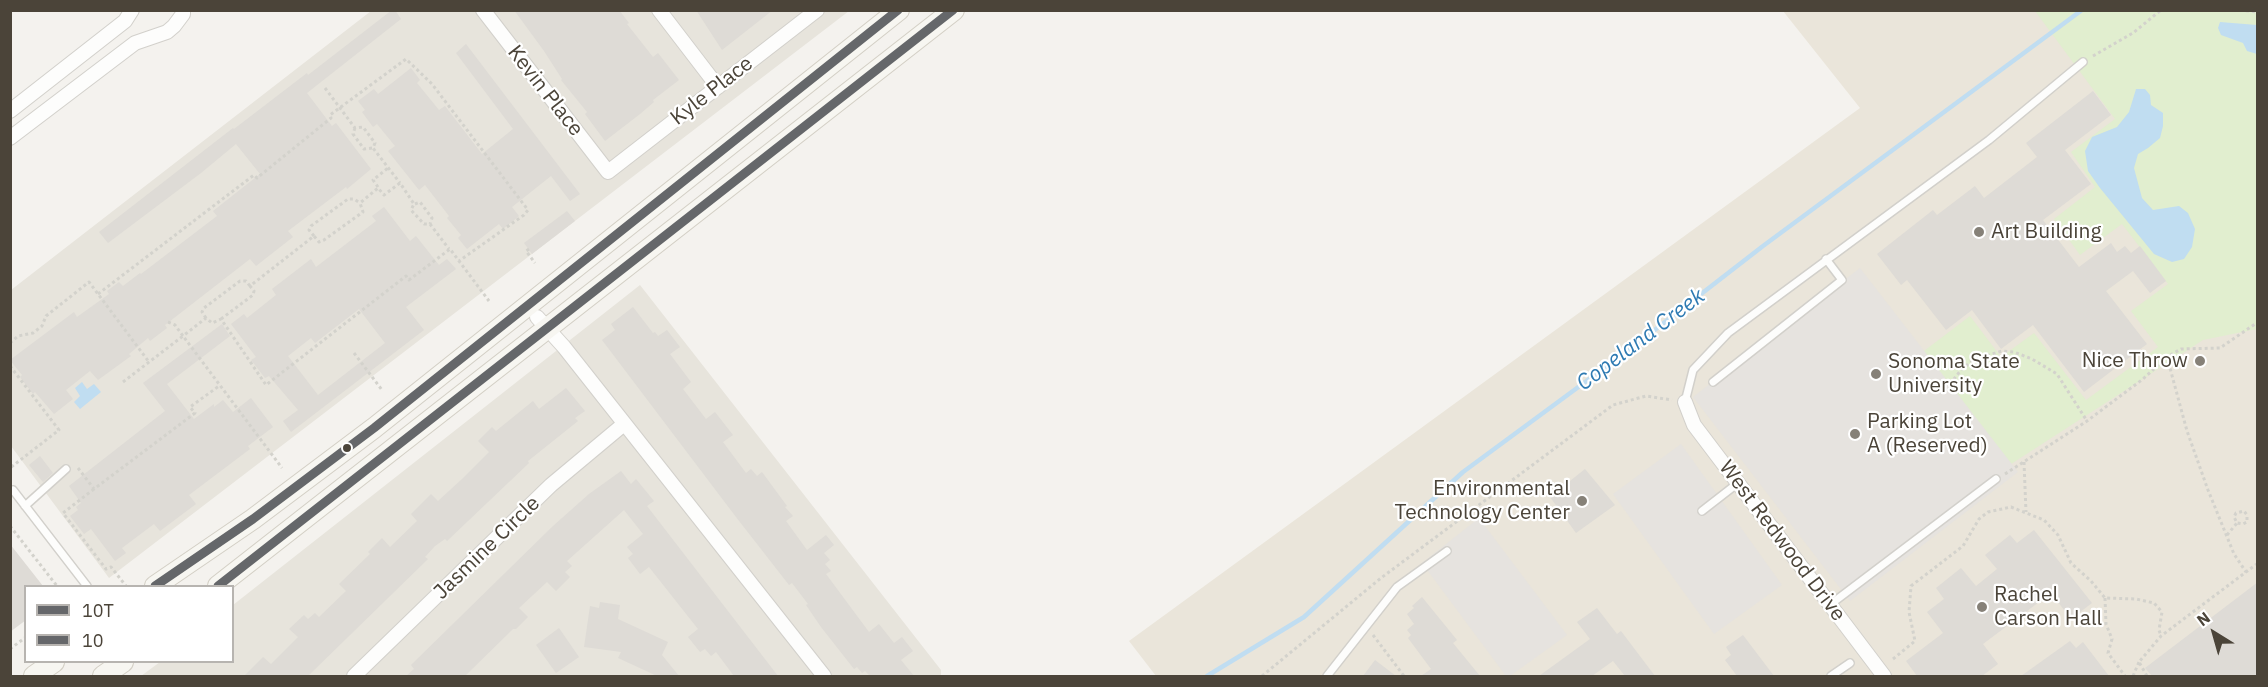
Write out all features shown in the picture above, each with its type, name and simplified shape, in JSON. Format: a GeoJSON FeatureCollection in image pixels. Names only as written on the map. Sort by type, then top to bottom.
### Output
{"type":"FeatureCollection","features":[{"type":"Feature","properties":{"kind":"main road"},"geometry":{"type":"LineString","coordinates":[[156,585],[254,519],[374,428],[899,10]]}},
{"type":"Feature","properties":{"kind":"main road"},"geometry":{"type":"LineString","coordinates":[[219,585],[542,323],[954,10]]}},
{"type":"Feature","properties":{"kind":"main road"},"geometry":{"type":"LineString","coordinates":[[34,676],[53,663]]}},
{"type":"Feature","properties":{"kind":"main road"},"geometry":{"type":"LineString","coordinates":[[103,676],[122,663]]}},
{"type":"Feature","properties":{"kind":"street"},"geometry":{"type":"LineString","coordinates":[[10,111],[125,21],[132,10]]}},
{"type":"Feature","properties":{"kind":"street"},"geometry":{"type":"LineString","coordinates":[[10,138],[135,43],[167,32],[183,14],[183,10]]}},
{"type":"Feature","properties":{"kind":"street","name":"Kevin Place"},"geometry":{"type":"LineString","coordinates":[[483,10],[608,172]]}},
{"type":"Feature","properties":{"kind":"street"},"geometry":{"type":"LineString","coordinates":[[659,10],[718,87]]}},
{"type":"Feature","properties":{"kind":"street","name":"Kyle Place"},"geometry":{"type":"LineString","coordinates":[[608,172],[817,10]]}},
{"type":"Feature","properties":{"kind":"street"},"geometry":{"type":"LineString","coordinates":[[542,323],[824,676]]}},
{"type":"Feature","properties":{"kind":"street","name":"West Redwood Drive"},"geometry":{"type":"LineString","coordinates":[[1685,402],[1694,425],[1884,676]]}},
{"type":"Feature","properties":{"kind":"street","name":"Jasmine Circle"},"geometry":{"type":"LineString","coordinates":[[354,676],[551,485],[624,424]]}},
{"type":"Feature","properties":{"kind":"lane"},"geometry":{"type":"LineString","coordinates":[[1685,402],[1693,370],[1728,333],[1989,140],[2083,62]]}},
{"type":"Feature","properties":{"kind":"lane"},"geometry":{"type":"LineString","coordinates":[[1713,382],[1842,280],[1826,259]]}},
{"type":"Feature","properties":{"kind":"lane"},"geometry":{"type":"LineString","coordinates":[[26,506],[66,469]]}},
{"type":"Feature","properties":{"kind":"lane"},"geometry":{"type":"LineString","coordinates":[[1831,604],[1996,480]]}},
{"type":"Feature","properties":{"kind":"lane"},"geometry":{"type":"LineString","coordinates":[[1702,511],[1738,483]]}},
{"type":"Feature","properties":{"kind":"lane"},"geometry":{"type":"LineString","coordinates":[[13,490],[86,585]]}},
{"type":"Feature","properties":{"kind":"lane"},"geometry":{"type":"LineString","coordinates":[[1327,676],[1397,587],[1447,551]]}},
{"type":"Feature","properties":{"kind":"lane"},"geometry":{"type":"LineString","coordinates":[[1831,676],[1850,663]]}},
{"type":"Feature","properties":{"kind":"path"},"geometry":{"type":"LineString","coordinates":[[2083,62],[2133,33],[2161,10]]}},
{"type":"Feature","properties":{"kind":"path"},"geometry":{"type":"LineString","coordinates":[[2240,10],[2258,12]]}},
{"type":"Feature","properties":{"kind":"path"},"geometry":{"type":"LineString","coordinates":[[98,294],[254,175],[257,178],[331,118],[330,115],[406,58],[421,76],[432,84],[528,210],[459,261]]}},
{"type":"Feature","properties":{"kind":"path"},"geometry":{"type":"LineString","coordinates":[[325,88],[355,128]]}},
{"type":"Feature","properties":{"kind":"path"},"geometry":{"type":"LineString","coordinates":[[355,128],[363,127],[375,143],[373,148]]}},
{"type":"Feature","properties":{"kind":"path"},"geometry":{"type":"LineString","coordinates":[[355,128],[353,134],[364,149],[373,148]]}},
{"type":"Feature","properties":{"kind":"path"},"geometry":{"type":"LineString","coordinates":[[373,148],[414,204]]}},
{"type":"Feature","properties":{"kind":"path"},"geometry":{"type":"LineString","coordinates":[[388,168],[373,180],[378,188],[384,195],[400,183]]}},
{"type":"Feature","properties":{"kind":"path"},"geometry":{"type":"LineString","coordinates":[[360,203],[378,188]]}},
{"type":"Feature","properties":{"kind":"path"},"geometry":{"type":"LineString","coordinates":[[348,199],[354,199],[360,203],[363,212],[324,240],[318,242],[314,236],[309,230],[310,226],[348,199]]}},
{"type":"Feature","properties":{"kind":"path"},"geometry":{"type":"LineString","coordinates":[[429,224],[432,218],[420,202],[414,204],[411,210],[424,224],[429,224],[489,301]]}},
{"type":"Feature","properties":{"kind":"path"},"geometry":{"type":"LineString","coordinates":[[250,286],[314,236]]}},
{"type":"Feature","properties":{"kind":"path"},"geometry":{"type":"LineString","coordinates":[[221,319],[266,385],[406,276],[409,280],[450,249]]}},
{"type":"Feature","properties":{"kind":"path"},"geometry":{"type":"LineString","coordinates":[[529,249],[526,251],[535,263]]}},
{"type":"Feature","properties":{"kind":"path"},"geometry":{"type":"LineString","coordinates":[[240,281],[246,281],[250,286],[254,291],[253,295],[221,319],[212,323],[202,312],[204,308],[240,281]]}},
{"type":"Feature","properties":{"kind":"path"},"geometry":{"type":"LineString","coordinates":[[10,343],[18,336],[33,333],[42,326],[46,316],[88,282],[149,362]]}},
{"type":"Feature","properties":{"kind":"path"},"geometry":{"type":"LineString","coordinates":[[123,382],[206,318]]}},
{"type":"Feature","properties":{"kind":"path"},"geometry":{"type":"LineString","coordinates":[[1996,480],[2087,421],[2143,379],[2167,357],[2181,350],[2220,348],[2258,321]]}},
{"type":"Feature","properties":{"kind":"path"},"geometry":{"type":"LineString","coordinates":[[168,322],[175,325],[282,468]]}},
{"type":"Feature","properties":{"kind":"path"},"geometry":{"type":"LineString","coordinates":[[1950,384],[1961,369],[1973,360],[2002,351],[2014,352],[2032,359],[2057,374],[2087,421]]}},
{"type":"Feature","properties":{"kind":"path"},"geometry":{"type":"LineString","coordinates":[[354,353],[382,390]]}},
{"type":"Feature","properties":{"kind":"path"},"geometry":{"type":"LineString","coordinates":[[2167,357],[2187,431],[2234,554],[2246,572]]}},
{"type":"Feature","properties":{"kind":"path"},"geometry":{"type":"LineString","coordinates":[[10,366],[59,430],[10,468]]}},
{"type":"Feature","properties":{"kind":"path"},"geometry":{"type":"LineString","coordinates":[[125,585],[111,567],[106,569],[63,513],[195,413],[190,407],[219,386]]}},
{"type":"Feature","properties":{"kind":"path"},"geometry":{"type":"LineString","coordinates":[[1262,676],[1381,578],[1613,405],[1646,396],[1685,402]]}},
{"type":"Feature","properties":{"kind":"path"},"geometry":{"type":"LineString","coordinates":[[2024,462],[2025,512]]}},
{"type":"Feature","properties":{"kind":"path"},"geometry":{"type":"LineString","coordinates":[[76,465],[94,489]]}},
{"type":"Feature","properties":{"kind":"path"},"geometry":{"type":"LineString","coordinates":[[1977,507],[1983,516]]}},
{"type":"Feature","properties":{"kind":"path"},"geometry":{"type":"LineString","coordinates":[[1893,659],[1915,641],[1910,612],[1911,586],[1963,546],[1979,519],[1999,509],[2011,507],[2044,520],[2058,535],[2071,563],[2091,581],[2105,598],[2106,624],[2112,639],[2108,653],[2125,676]]}},
{"type":"Feature","properties":{"kind":"path"},"geometry":{"type":"LineString","coordinates":[[2244,511],[2247,515],[2247,522],[2237,523],[2235,515],[2237,512],[2244,511]]}},
{"type":"Feature","properties":{"kind":"path"},"geometry":{"type":"LineString","coordinates":[[2227,536],[2237,523]]}},
{"type":"Feature","properties":{"kind":"path"},"geometry":{"type":"LineString","coordinates":[[10,526],[56,585]]}},
{"type":"Feature","properties":{"kind":"path"},"geometry":{"type":"LineString","coordinates":[[2133,676],[2139,662],[2161,636],[2258,563]]}},
{"type":"Feature","properties":{"kind":"path"},"geometry":{"type":"LineString","coordinates":[[2105,598],[2136,598],[2154,603],[2162,612],[2158,630],[2161,636]]}},
{"type":"Feature","properties":{"kind":"path"},"geometry":{"type":"LineString","coordinates":[[1366,628],[1404,676]]}},
{"type":"Feature","properties":{"kind":"path"},"geometry":{"type":"LineString","coordinates":[[10,649],[24,638]]}},
{"type":"Feature","properties":{"kind":"path"},"geometry":{"type":"LineString","coordinates":[[2139,662],[2147,676]]}},
{"type":"Feature","properties":{"kind":"shaded area"},"geometry":{"type":"Polygon","coordinates":[[[371,11],[849,11],[109,578],[11,446],[11,290],[371,11]]]}},
{"type":"Feature","properties":{"kind":"shaded area","name":"Sonoma State University"},"geometry":{"type":"Polygon","coordinates":[[[1783,11],[2257,11],[2257,676],[1156,676],[1129,641],[1860,108],[1783,11]]]}},
{"type":"Feature","properties":{"kind":"shaded area","name":"Parking Lot A (Reserved)"},"geometry":{"type":"Polygon","coordinates":[[[1860,268],[2018,472],[1850,601],[1693,397],[1860,268]]]}},
{"type":"Feature","properties":{"kind":"shaded area"},"geometry":{"type":"Polygon","coordinates":[[[640,285],[941,670],[941,676],[141,676],[159,663],[234,663],[234,604],[640,285]]]}},
{"type":"Feature","properties":{"kind":"shaded area"},"geometry":{"type":"Polygon","coordinates":[[[1681,444],[1782,585],[1714,634],[1613,494],[1681,444]]]}},
{"type":"Feature","properties":{"kind":"shaded area"},"geometry":{"type":"Polygon","coordinates":[[[1479,518],[1567,635],[1510,676],[1506,676],[1422,563],[1479,518]]]}},
{"type":"Feature","properties":{"kind":"green space"},"geometry":{"type":"Polygon","coordinates":[[[2035,11],[2257,11],[2257,329],[2203,340],[2008,466],[1920,354],[1970,316],[2001,357],[2034,333],[2086,400],[2158,347],[2131,311],[2168,284],[2122,224],[2080,255],[2054,219],[2095,187],[2071,152],[2115,119],[2035,11]]]}},
{"type":"Feature","properties":{"kind":"water"},"geometry":{"type":"Polygon","coordinates":[[[2220,22],[2257,25],[2257,54],[2247,51],[2243,43],[2221,35],[2218,28],[2220,22]]]}},
{"type":"Feature","properties":{"kind":"water"},"geometry":{"type":"Polygon","coordinates":[[[2136,89],[2145,89],[2150,95],[2151,105],[2163,113],[2160,138],[2138,154],[2134,168],[2142,198],[2153,210],[2179,206],[2188,213],[2195,229],[2192,247],[2184,259],[2172,262],[2154,254],[2088,171],[2085,151],[2092,137],[2117,127],[2129,112],[2136,89]]]}},
{"type":"Feature","properties":{"kind":"water"},"geometry":{"type":"Polygon","coordinates":[[[82,382],[87,389],[94,384],[101,392],[80,409],[74,402],[80,396],[75,388],[82,382]]]}},
{"type":"Feature","properties":{"kind":"building"},"geometry":{"type":"Polygon","coordinates":[[[395,10],[401,19],[307,93],[332,126],[336,123],[371,169],[288,231],[293,237],[256,266],[250,259],[165,325],[167,328],[150,341],[148,338],[129,354],[131,356],[98,380],[90,371],[66,390],[73,399],[54,414],[35,392],[33,394],[10,360],[74,312],[77,317],[109,294],[107,291],[119,282],[123,286],[141,274],[217,216],[213,211],[260,174],[236,144],[108,243],[99,232],[233,128],[307,73],[308,75],[395,10]]]}},
{"type":"Feature","properties":{"kind":"building"},"geometry":{"type":"Polygon","coordinates":[[[514,10],[619,10],[653,57],[658,53],[679,80],[605,141],[514,10]]]}},
{"type":"Feature","properties":{"kind":"building"},"geometry":{"type":"Polygon","coordinates":[[[696,10],[773,10],[722,50],[696,10]]]}},
{"type":"Feature","properties":{"kind":"building"},"geometry":{"type":"Polygon","coordinates":[[[466,44],[580,194],[570,201],[551,176],[512,207],[519,216],[503,229],[499,224],[467,249],[458,238],[461,235],[447,218],[449,216],[425,185],[419,190],[388,151],[395,146],[377,124],[373,127],[362,112],[365,110],[358,101],[374,89],[378,94],[411,68],[420,80],[417,83],[439,110],[445,106],[482,154],[513,129],[456,53],[466,44]]]}},
{"type":"Feature","properties":{"kind":"building","name":"Art Building"},"geometry":{"type":"Polygon","coordinates":[[[2093,91],[2111,115],[2065,150],[2091,184],[2043,220],[2079,267],[2111,243],[2117,252],[2125,246],[2131,253],[2140,246],[2166,281],[2150,293],[2133,271],[2106,291],[2147,344],[2084,392],[2033,325],[2001,349],[1972,310],[1946,330],[1907,280],[1901,285],[1877,254],[1933,210],[1937,215],[1975,186],[1984,198],[2037,157],[2026,143],[2093,91]]]}},
{"type":"Feature","properties":{"kind":"building"},"geometry":{"type":"Polygon","coordinates":[[[384,207],[410,241],[416,236],[439,265],[447,259],[456,269],[406,307],[424,330],[291,432],[283,421],[298,410],[269,376],[265,378],[251,360],[256,357],[231,324],[244,314],[247,318],[276,295],[272,289],[311,259],[316,267],[376,221],[372,216],[384,207]],[[359,309],[315,343],[311,338],[288,356],[318,395],[385,343],[359,309]]]}},
{"type":"Feature","properties":{"kind":"building"},"geometry":{"type":"Polygon","coordinates":[[[567,211],[575,221],[532,254],[524,243],[567,211]]]}},
{"type":"Feature","properties":{"kind":"building"},"geometry":{"type":"Polygon","coordinates":[[[633,307],[653,333],[655,332],[658,336],[667,330],[680,347],[670,354],[691,382],[683,389],[706,419],[715,412],[733,435],[723,442],[746,473],[751,469],[757,476],[762,472],[793,516],[786,521],[807,550],[826,535],[834,545],[824,553],[830,560],[825,564],[831,571],[826,574],[869,632],[879,624],[894,643],[902,637],[913,651],[901,660],[914,676],[870,676],[865,671],[862,673],[857,667],[854,669],[821,627],[806,605],[808,604],[792,583],[789,585],[736,517],[602,340],[615,330],[611,324],[633,307]]]}},
{"type":"Feature","properties":{"kind":"building"},"geometry":{"type":"Polygon","coordinates":[[[222,324],[230,336],[167,384],[194,419],[223,400],[233,412],[251,398],[273,427],[248,446],[250,449],[189,495],[196,504],[160,531],[154,524],[122,548],[126,553],[115,561],[91,529],[84,534],[70,516],[78,510],[76,507],[81,503],[69,486],[165,411],[143,383],[222,324]]]}},
{"type":"Feature","properties":{"kind":"building"},"geometry":{"type":"Polygon","coordinates":[[[566,388],[585,411],[575,418],[578,421],[528,461],[529,463],[447,541],[445,539],[435,546],[425,557],[428,559],[308,676],[244,676],[263,657],[271,664],[298,637],[289,629],[304,615],[308,619],[315,613],[319,617],[346,591],[339,584],[370,554],[368,552],[382,538],[390,547],[417,521],[411,514],[431,494],[438,501],[489,452],[478,441],[492,427],[496,431],[533,401],[539,409],[566,388]]]}},
{"type":"Feature","properties":{"kind":"building"},"geometry":{"type":"Polygon","coordinates":[[[40,456],[53,473],[43,482],[29,465],[40,456]]]}},
{"type":"Feature","properties":{"kind":"building","name":"Environmental Technology Center"},"geometry":{"type":"Polygon","coordinates":[[[1585,469],[1615,505],[1576,533],[1550,497],[1585,469]]]}},
{"type":"Feature","properties":{"kind":"building"},"geometry":{"type":"Polygon","coordinates":[[[621,471],[631,484],[636,479],[654,501],[647,506],[778,676],[734,676],[716,652],[711,656],[705,649],[700,652],[688,637],[698,629],[649,567],[640,574],[628,558],[633,554],[627,547],[643,534],[624,510],[567,561],[572,566],[565,572],[570,577],[556,591],[547,582],[519,608],[528,617],[465,676],[406,676],[414,669],[411,665],[553,526],[589,494],[621,471]]]}},
{"type":"Feature","properties":{"kind":"building","name":"Rachel Carson Hall"},"geometry":{"type":"Polygon","coordinates":[[[2034,530],[2092,603],[2071,619],[2051,593],[1983,644],[1998,664],[1982,676],[1917,676],[1906,661],[1943,633],[1927,612],[1944,599],[1936,588],[1961,568],[1976,586],[1997,569],[1985,555],[2010,535],[2017,543],[2034,530]]]}},
{"type":"Feature","properties":{"kind":"building"},"geometry":{"type":"Polygon","coordinates":[[[10,544],[42,585],[24,585],[24,622],[10,632],[10,544]]]}},
{"type":"Feature","properties":{"kind":"building"},"geometry":{"type":"Polygon","coordinates":[[[2258,582],[2258,676],[2152,676],[2145,668],[2258,582]]]}},
{"type":"Feature","properties":{"kind":"building"},"geometry":{"type":"Polygon","coordinates":[[[1422,597],[1457,640],[1453,643],[1480,676],[1421,676],[1431,669],[1408,638],[1411,635],[1407,630],[1414,624],[1407,614],[1422,597]]]}},
{"type":"Feature","properties":{"kind":"building"},"geometry":{"type":"Polygon","coordinates":[[[600,602],[620,605],[618,619],[668,642],[662,655],[679,676],[657,676],[618,658],[621,652],[584,647],[590,606],[599,608],[600,602]]]}},
{"type":"Feature","properties":{"kind":"building"},"geometry":{"type":"Polygon","coordinates":[[[1597,608],[1617,634],[1621,631],[1655,676],[1625,676],[1613,661],[1592,676],[1539,676],[1590,639],[1577,622],[1597,608]]]}},
{"type":"Feature","properties":{"kind":"building"},"geometry":{"type":"Polygon","coordinates":[[[559,628],[579,657],[556,673],[536,645],[559,628]]]}},
{"type":"Feature","properties":{"kind":"building"},"geometry":{"type":"Polygon","coordinates":[[[1743,635],[1774,676],[1737,676],[1725,660],[1731,655],[1726,647],[1743,635]]]}},
{"type":"Feature","properties":{"kind":"building"},"geometry":{"type":"Polygon","coordinates":[[[2070,641],[2076,648],[2083,642],[2109,676],[2021,676],[2070,641]]]}},
{"type":"Feature","properties":{"kind":"building"},"geometry":{"type":"Polygon","coordinates":[[[1375,660],[1396,676],[1363,676],[1375,660]]]}},
{"type":"Feature","properties":{"kind":"waterway","name":"Copeland Creek"},"geometry":{"type":"LineString","coordinates":[[1207,676],[1304,617],[1463,472],[2082,10]]}},
{"type":"Feature","properties":{"kind":"transit line","name":"10"},"geometry":{"type":"LineString","coordinates":[[156,585],[253,519],[374,428],[898,10]]}},
{"type":"Feature","properties":{"kind":"transit line","name":"10T"},"geometry":{"type":"LineString","coordinates":[[219,585],[953,10]]}},
{"type":"Feature","properties":{"kind":"place","name":"Art Building"},"geometry":{"type":"Point","coordinates":[1979,232]}},
{"type":"Feature","properties":{"kind":"place","name":"Nice Throw"},"geometry":{"type":"Point","coordinates":[2200,361]}},
{"type":"Feature","properties":{"kind":"place","name":"Sonoma State University"},"geometry":{"type":"Point","coordinates":[1876,374]}},
{"type":"Feature","properties":{"kind":"place","name":"Parking Lot A (Reserved)"},"geometry":{"type":"Point","coordinates":[1855,434]}},
{"type":"Feature","properties":{"kind":"place","name":"Environmental Technology Center"},"geometry":{"type":"Point","coordinates":[1582,501]}},
{"type":"Feature","properties":{"kind":"place","name":"Rachel Carson Hall"},"geometry":{"type":"Point","coordinates":[1982,607]}}]}
